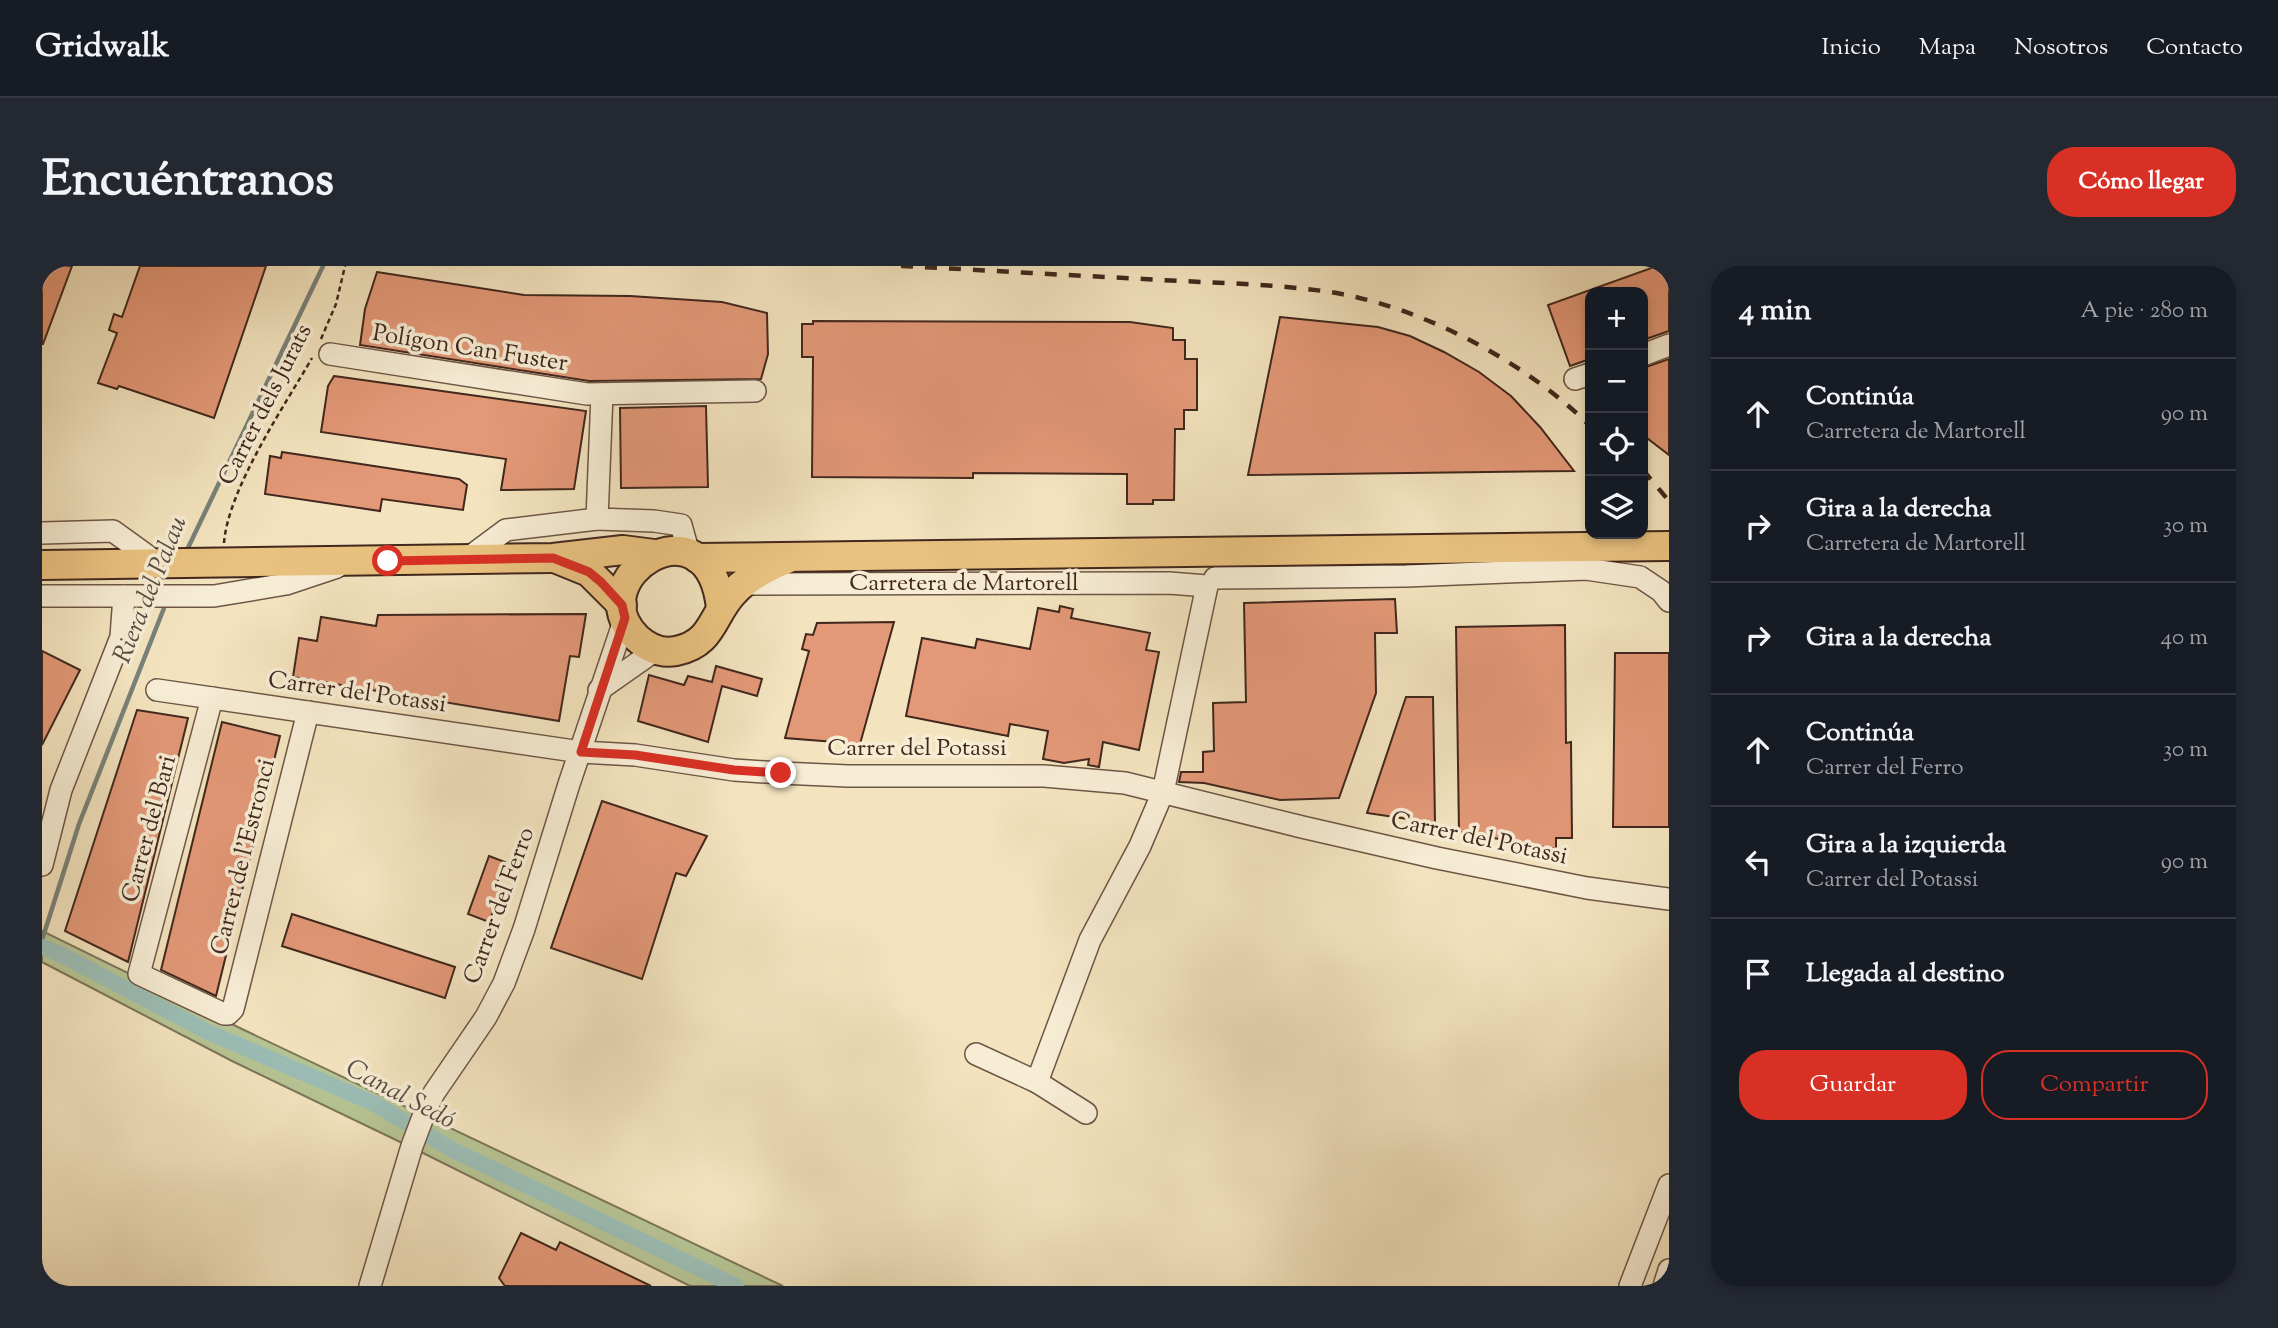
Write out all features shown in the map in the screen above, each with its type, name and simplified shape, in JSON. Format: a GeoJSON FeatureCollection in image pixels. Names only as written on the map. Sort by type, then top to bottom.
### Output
{"type":"FeatureCollection","features":[{"type":"Feature","properties":{"kind":"main road","name":"Carretera de Martorell"},"geometry":{"type":"LineString","coordinates":[[42,565],[553,558],[623,550],[654,554],[677,551],[693,556],[796,556],[1660,547]]}},
{"type":"Feature","properties":{"kind":"main road"},"geometry":{"type":"LineString","coordinates":[[623,611],[626,584],[637,566],[654,554]]}},
{"type":"Feature","properties":{"kind":"main road"},"geometry":{"type":"LineString","coordinates":[[693,556],[707,566],[716,580],[721,608]]}},
{"type":"Feature","properties":{"kind":"main road","name":"Carretera de Martorell"},"geometry":{"type":"LineString","coordinates":[[553,558],[589,572],[623,611],[636,637],[656,650],[675,651],[693,645],[714,626],[721,608],[742,584],[771,565],[796,556]]}},
{"type":"Feature","properties":{"kind":"street"},"geometry":{"type":"LineString","coordinates":[[1648,353],[1669,345]]}},
{"type":"Feature","properties":{"kind":"street","name":"Polígon Can Fuster"},"geometry":{"type":"LineString","coordinates":[[322,349],[587,394],[755,391]]}},
{"type":"Feature","properties":{"kind":"street"},"geometry":{"type":"LineString","coordinates":[[597,519],[602,394]]}},
{"type":"Feature","properties":{"kind":"street"},"geometry":{"type":"LineString","coordinates":[[467,559],[506,530],[597,519],[681,525],[693,556]]}},
{"type":"Feature","properties":{"kind":"street"},"geometry":{"type":"LineString","coordinates":[[42,533],[113,531],[156,562]]}},
{"type":"Feature","properties":{"kind":"street","name":"Carretera de Martorell"},"geometry":{"type":"LineString","coordinates":[[1498,548],[1543,570],[1585,547]]}},
{"type":"Feature","properties":{"kind":"street"},"geometry":{"type":"LineString","coordinates":[[1037,1082],[1090,940],[1140,846],[1163,792],[1202,583],[1241,550]]}},
{"type":"Feature","properties":{"kind":"street","name":"Carretera de Martorell"},"geometry":{"type":"LineString","coordinates":[[1124,551],[1202,583]]}},
{"type":"Feature","properties":{"kind":"street","name":"Carretera de Martorell"},"geometry":{"type":"LineString","coordinates":[[42,596],[214,596],[286,584],[352,561]]}},
{"type":"Feature","properties":{"kind":"street"},"geometry":{"type":"LineString","coordinates":[[1202,583],[1586,569],[1640,576],[1669,601]]}},
{"type":"Feature","properties":{"kind":"street","name":"Carretera de Martorell"},"geometry":{"type":"LineString","coordinates":[[742,584],[1202,583]]}},
{"type":"Feature","properties":{"kind":"street"},"geometry":{"type":"LineString","coordinates":[[42,864],[61,790],[121,637],[124,596]]}},
{"type":"Feature","properties":{"kind":"street","name":"Carrer del Ferro"},"geometry":{"type":"LineString","coordinates":[[370,1286],[412,1146],[426,1109],[486,1017],[504,983],[581,752],[623,611]]}},
{"type":"Feature","properties":{"kind":"street"},"geometry":{"type":"LineString","coordinates":[[599,691],[656,650]]}},
{"type":"Feature","properties":{"kind":"street","name":"Carrer del Potassi"},"geometry":{"type":"LineString","coordinates":[[157,690],[581,752],[635,755],[734,770],[848,776],[1044,776],[1125,783],[1437,858],[1587,888],[1669,899]]}},
{"type":"Feature","properties":{"kind":"street","name":"Carrer del Bari"},"geometry":{"type":"LineString","coordinates":[[212,698],[139,974],[228,1014]]}},
{"type":"Feature","properties":{"kind":"street","name":"Carrer de l'Estronci"},"geometry":{"type":"LineString","coordinates":[[228,1014],[233,1009],[308,712]]}},
{"type":"Feature","properties":{"kind":"street"},"geometry":{"type":"LineString","coordinates":[[976,1054],[1037,1082],[1086,1113]]}},
{"type":"Feature","properties":{"kind":"street"},"geometry":{"type":"LineString","coordinates":[[1630,1286],[1669,1185]]}},
{"type":"Feature","properties":{"kind":"street"},"geometry":{"type":"LineString","coordinates":[[1664,1286],[1669,1270]]}},
{"type":"Feature","properties":{"kind":"path","name":"Carrer dels Jurats"},"geometry":{"type":"LineString","coordinates":[[223,562],[225,534],[236,499],[259,449],[322,349],[345,266]]}},
{"type":"Feature","properties":{"kind":"green space"},"geometry":{"type":"Polygon","coordinates":[[[42,931],[783,1286],[690,1286],[232,1061],[42,962],[42,931]]]}},
{"type":"Feature","properties":{"kind":"building"},"geometry":{"type":"Polygon","coordinates":[[[42,266],[72,266],[43,344],[42,344],[42,266]]]}},
{"type":"Feature","properties":{"kind":"building"},"geometry":{"type":"Polygon","coordinates":[[[140,266],[266,266],[214,418],[119,386],[117,389],[98,383],[117,333],[109,330],[114,314],[122,317],[140,266]]]}},
{"type":"Feature","properties":{"kind":"building"},"geometry":{"type":"Polygon","coordinates":[[[1657,266],[1669,266],[1669,331],[1648,338],[1648,287],[1598,287],[1657,266]]]}},
{"type":"Feature","properties":{"kind":"building"},"geometry":{"type":"Polygon","coordinates":[[[377,272],[524,295],[630,296],[722,302],[767,313],[768,354],[761,379],[589,381],[360,345],[365,309],[377,272]]]}},
{"type":"Feature","properties":{"kind":"building"},"geometry":{"type":"Polygon","coordinates":[[[1585,292],[1585,361],[1570,366],[1548,305],[1585,292]]]}},
{"type":"Feature","properties":{"kind":"building"},"geometry":{"type":"Polygon","coordinates":[[[1280,317],[1378,327],[1410,336],[1444,352],[1479,372],[1511,396],[1540,427],[1574,471],[1248,475],[1280,317]]]}},
{"type":"Feature","properties":{"kind":"building"},"geometry":{"type":"Polygon","coordinates":[[[813,321],[1130,322],[1173,328],[1173,340],[1185,340],[1185,359],[1197,359],[1197,410],[1184,410],[1184,429],[1175,429],[1174,500],[1153,500],[1153,504],[1127,504],[1127,474],[973,473],[973,478],[812,477],[813,357],[802,357],[802,324],[813,324],[813,321]]]}},
{"type":"Feature","properties":{"kind":"building"},"geometry":{"type":"Polygon","coordinates":[[[1669,359],[1669,455],[1648,439],[1648,366],[1669,359]]]}},
{"type":"Feature","properties":{"kind":"building"},"geometry":{"type":"Polygon","coordinates":[[[334,376],[586,411],[574,489],[501,490],[506,459],[321,432],[328,386],[334,376]]]}},
{"type":"Feature","properties":{"kind":"building"},"geometry":{"type":"Polygon","coordinates":[[[706,406],[708,487],[621,488],[620,408],[706,406]]]}},
{"type":"Feature","properties":{"kind":"building"},"geometry":{"type":"Polygon","coordinates":[[[282,452],[459,479],[467,485],[463,510],[382,499],[380,511],[265,494],[270,456],[281,458],[282,452]]]}},
{"type":"Feature","properties":{"kind":"building"},"geometry":{"type":"Polygon","coordinates":[[[1395,599],[1397,633],[1375,633],[1376,693],[1339,798],[1280,800],[1204,783],[1179,782],[1181,772],[1203,772],[1203,752],[1214,751],[1213,703],[1246,702],[1244,603],[1395,599]]]}},
{"type":"Feature","properties":{"kind":"building"},"geometry":{"type":"Polygon","coordinates":[[[1060,606],[1073,609],[1071,618],[1150,633],[1146,650],[1159,652],[1139,750],[1103,742],[1099,767],[1088,765],[1089,759],[1064,763],[1043,759],[1048,731],[1010,724],[1008,736],[906,716],[922,638],[975,648],[977,639],[1030,649],[1038,608],[1059,612],[1060,606]]]}},
{"type":"Feature","properties":{"kind":"building"},"geometry":{"type":"Polygon","coordinates":[[[586,614],[579,657],[570,656],[559,721],[293,677],[299,638],[317,641],[321,617],[376,626],[378,615],[586,614]]]}},
{"type":"Feature","properties":{"kind":"building"},"geometry":{"type":"Polygon","coordinates":[[[894,622],[860,744],[785,738],[809,651],[802,649],[806,634],[813,635],[817,623],[894,622]]]}},
{"type":"Feature","properties":{"kind":"building"},"geometry":{"type":"Polygon","coordinates":[[[1565,625],[1566,743],[1571,742],[1572,838],[1556,838],[1556,849],[1459,832],[1456,627],[1565,625]]]}},
{"type":"Feature","properties":{"kind":"building"},"geometry":{"type":"Polygon","coordinates":[[[42,651],[80,670],[42,745],[42,651]]]}},
{"type":"Feature","properties":{"kind":"building"},"geometry":{"type":"Polygon","coordinates":[[[1615,653],[1669,653],[1669,827],[1613,827],[1615,653]]]}},
{"type":"Feature","properties":{"kind":"building"},"geometry":{"type":"Polygon","coordinates":[[[716,666],[762,679],[757,696],[722,686],[708,742],[638,721],[649,675],[684,685],[688,676],[712,682],[716,666]]]}},
{"type":"Feature","properties":{"kind":"building"},"geometry":{"type":"Polygon","coordinates":[[[1406,697],[1433,697],[1435,823],[1367,813],[1406,697]]]}},
{"type":"Feature","properties":{"kind":"building"},"geometry":{"type":"Polygon","coordinates":[[[137,710],[188,718],[128,962],[65,931],[137,710]]]}},
{"type":"Feature","properties":{"kind":"building"},"geometry":{"type":"Polygon","coordinates":[[[222,722],[280,736],[216,996],[161,970],[222,722]]]}},
{"type":"Feature","properties":{"kind":"building"},"geometry":{"type":"Polygon","coordinates":[[[602,801],[707,836],[686,876],[676,873],[642,979],[551,948],[602,801]]]}},
{"type":"Feature","properties":{"kind":"building"},"geometry":{"type":"Polygon","coordinates":[[[489,856],[505,862],[496,886],[502,888],[489,922],[468,914],[489,856]]]}},
{"type":"Feature","properties":{"kind":"building"},"geometry":{"type":"Polygon","coordinates":[[[292,914],[455,967],[445,998],[282,946],[292,914]]]}},
{"type":"Feature","properties":{"kind":"building"},"geometry":{"type":"Polygon","coordinates":[[[521,1233],[556,1250],[560,1242],[651,1286],[505,1286],[499,1278],[521,1233]]]}},
{"type":"Feature","properties":{"kind":"waterway","name":"Riera del Palau"},"geometry":{"type":"LineString","coordinates":[[186,552],[323,266]]}},
{"type":"Feature","properties":{"kind":"waterway","name":"Riera del Palau"},"geometry":{"type":"LineString","coordinates":[[42,940],[79,824],[166,603]]}},
{"type":"Feature","properties":{"kind":"waterway","name":"Canal Sedó"},"geometry":{"type":"LineString","coordinates":[[42,947],[208,1032],[373,1103],[455,1151],[736,1286]]}},
{"type":"Feature","properties":{"kind":"railway"},"geometry":{"type":"LineString","coordinates":[[901,266],[1261,285],[1330,292],[1364,299],[1435,323],[1469,340],[1535,380],[1585,421]]}},
{"type":"Feature","properties":{"kind":"railway"},"geometry":{"type":"LineString","coordinates":[[1648,476],[1669,501]]}},
{"type":"Feature","properties":{"kind":"route"},"geometry":{"type":"LineString","coordinates":[[388,561],[553,558],[589,572],[622,605],[625,618],[581,752],[635,755],[734,770],[781,773]]}}]}
